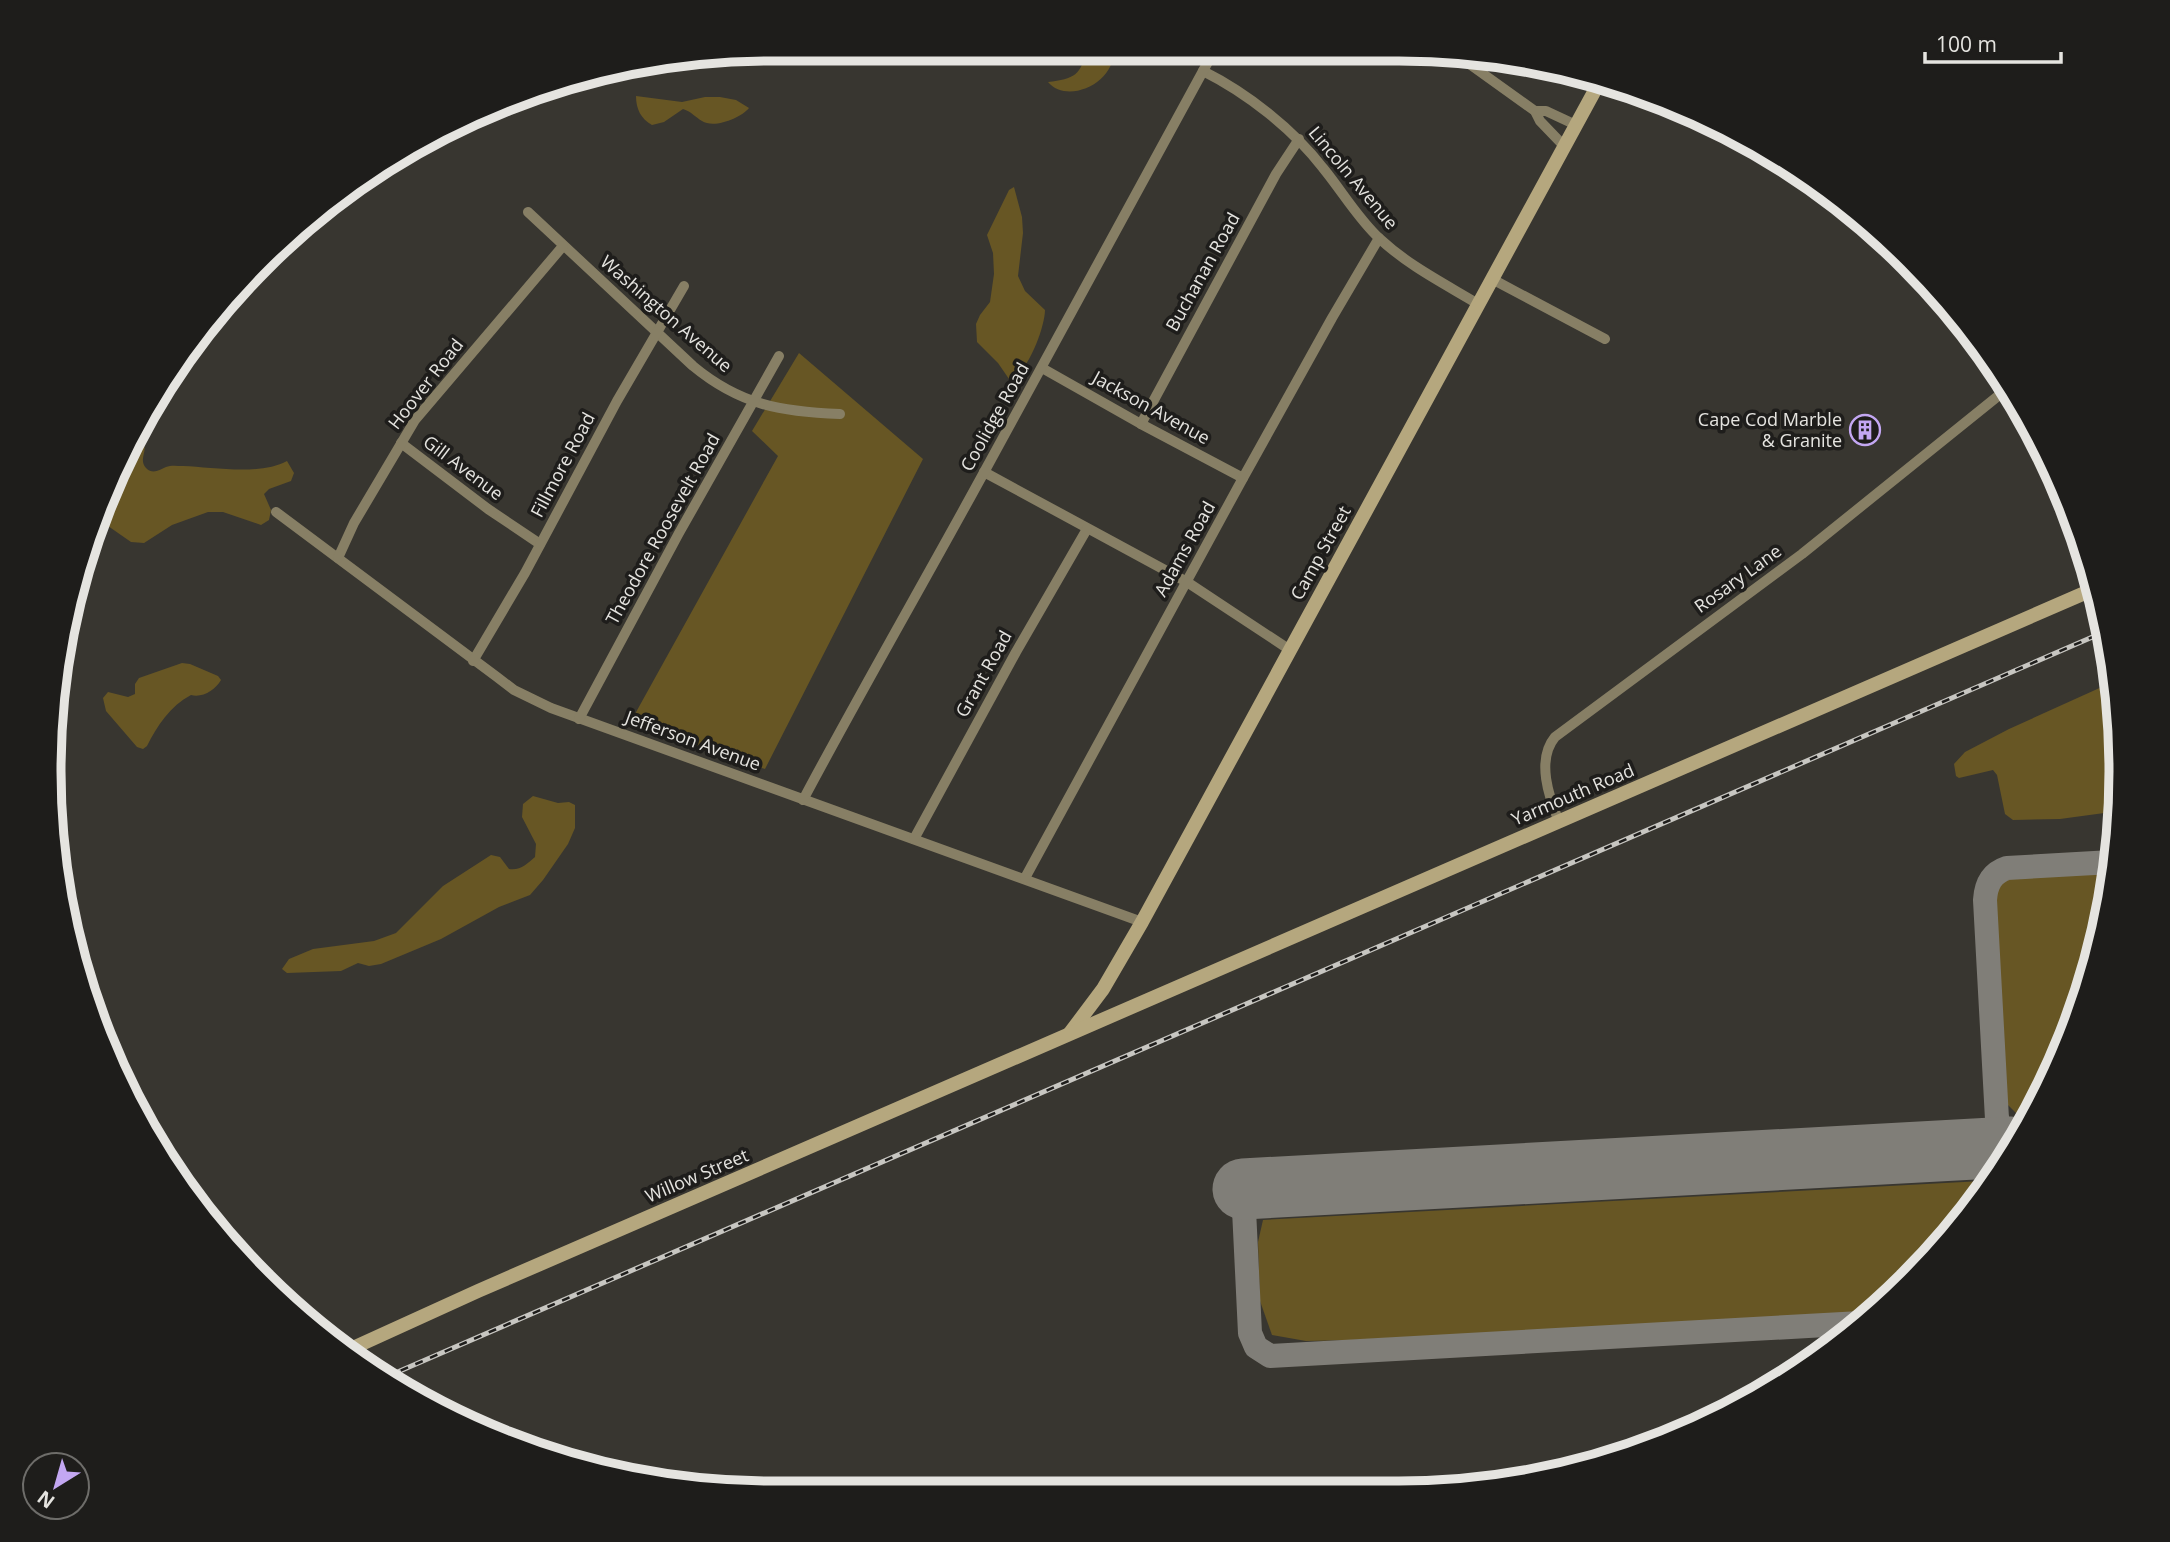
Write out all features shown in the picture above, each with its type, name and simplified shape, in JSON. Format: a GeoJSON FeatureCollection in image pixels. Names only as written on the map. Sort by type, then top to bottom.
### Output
{"type":"FeatureCollection","features":[{"type":"Feature","properties":{"kind":"main road","name":"Camp Street"},"geometry":{"type":"LineString","coordinates":[[1067,1037],[1103,989],[1142,922],[1596,89]]}},
{"type":"Feature","properties":{"kind":"main road","name":"Yarmouth Road"},"geometry":{"type":"LineString","coordinates":[[1067,1037],[2086,592]]}},
{"type":"Feature","properties":{"kind":"main road"},"geometry":{"type":"LineString","coordinates":[[1103,989],[1115,1015]]}},
{"type":"Feature","properties":{"kind":"main road","name":"Willow Street"},"geometry":{"type":"LineString","coordinates":[[356,1346],[1067,1037]]}},
{"type":"Feature","properties":{"kind":"street","name":"Coolidge Road"},"geometry":{"type":"LineString","coordinates":[[803,800],[1208,61]]}},
{"type":"Feature","properties":{"kind":"street"},"geometry":{"type":"LineString","coordinates":[[1470,65],[1535,111],[1540,121],[1564,146]]}},
{"type":"Feature","properties":{"kind":"street","name":"Lincoln Avenue"},"geometry":{"type":"LineString","coordinates":[[1203,71],[1275,119],[1299,139],[1379,238],[1404,259],[1479,304]]}},
{"type":"Feature","properties":{"kind":"street"},"geometry":{"type":"LineString","coordinates":[[1535,111],[1545,111],[1576,125]]}},
{"type":"Feature","properties":{"kind":"street","name":"Buchanan Road"},"geometry":{"type":"LineString","coordinates":[[1141,424],[1276,174],[1299,139]]}},
{"type":"Feature","properties":{"kind":"street","name":"Washington Avenue"},"geometry":{"type":"LineString","coordinates":[[528,212],[657,333],[702,373],[724,388],[752,402],[801,413],[841,414]]}},
{"type":"Feature","properties":{"kind":"street","name":"Adams Road"},"geometry":{"type":"LineString","coordinates":[[1025,878],[1243,478],[1379,238]]}},
{"type":"Feature","properties":{"kind":"street","name":"Hoover Road"},"geometry":{"type":"LineString","coordinates":[[338,558],[354,523],[415,420],[563,246]]}},
{"type":"Feature","properties":{"kind":"street"},"geometry":{"type":"LineString","coordinates":[[1492,279],[1605,340]]}},
{"type":"Feature","properties":{"kind":"street","name":"Fillmore Road"},"geometry":{"type":"LineString","coordinates":[[474,661],[684,286]]}},
{"type":"Feature","properties":{"kind":"street","name":"Theodore Roosevelt Road"},"geometry":{"type":"LineString","coordinates":[[579,719],[779,356]]}},
{"type":"Feature","properties":{"kind":"street","name":"Jackson Avenue"},"geometry":{"type":"LineString","coordinates":[[1042,368],[1243,478]]}},
{"type":"Feature","properties":{"kind":"street","name":"Rosary Lane"},"geometry":{"type":"LineString","coordinates":[[1559,822],[1551,801],[1545,767],[1545,754],[1555,737],[1802,554],[2000,394]]}},
{"type":"Feature","properties":{"kind":"street","name":"Gill Avenue"},"geometry":{"type":"LineString","coordinates":[[401,443],[488,509],[540,544]]}},
{"type":"Feature","properties":{"kind":"street"},"geometry":{"type":"LineString","coordinates":[[984,472],[1187,582],[1290,650]]}},
{"type":"Feature","properties":{"kind":"street","name":"Jefferson Avenue"},"geometry":{"type":"LineString","coordinates":[[276,512],[514,690],[551,708],[1142,922]]}},
{"type":"Feature","properties":{"kind":"street","name":"Grant Road"},"geometry":{"type":"LineString","coordinates":[[915,839],[995,689],[1087,529]]}},
{"type":"Feature","properties":{"kind":"shaded area"},"geometry":{"type":"Polygon","coordinates":[[[1083,61],[1112,61],[1099,80],[1078,91],[1056,89],[1048,82],[1070,77],[1083,61]]]}},
{"type":"Feature","properties":{"kind":"shaded area"},"geometry":{"type":"Polygon","coordinates":[[[636,96],[682,102],[720,97],[736,100],[749,108],[734,119],[713,124],[702,121],[683,109],[664,122],[652,125],[640,113],[636,96]]]}},
{"type":"Feature","properties":{"kind":"shaded area"},"geometry":{"type":"Polygon","coordinates":[[[1014,187],[1023,233],[1018,276],[1025,291],[1045,310],[1042,328],[1028,360],[1016,376],[1009,379],[998,363],[977,342],[976,324],[990,302],[994,274],[993,253],[987,235],[1009,190],[1014,187]]]}},
{"type":"Feature","properties":{"kind":"shaded area"},"geometry":{"type":"Polygon","coordinates":[[[799,353],[923,459],[765,769],[630,723],[778,456],[752,431],[799,353]]]}},
{"type":"Feature","properties":{"kind":"shaded area"},"geometry":{"type":"Polygon","coordinates":[[[142,442],[145,448],[143,464],[151,471],[168,466],[250,469],[276,466],[287,461],[294,473],[291,481],[269,489],[264,494],[271,510],[269,520],[261,525],[223,512],[208,512],[172,525],[144,543],[131,542],[108,526],[105,528],[142,442]]]}},
{"type":"Feature","properties":{"kind":"shaded area"},"geometry":{"type":"Polygon","coordinates":[[[182,663],[218,676],[221,680],[208,692],[191,695],[177,705],[160,724],[147,746],[143,749],[137,747],[106,711],[103,698],[108,692],[128,697],[135,694],[135,684],[139,678],[182,663]]]}},
{"type":"Feature","properties":{"kind":"shaded area"},"geometry":{"type":"Polygon","coordinates":[[[2104,686],[2109,771],[2107,813],[2060,819],[2013,820],[2005,814],[1997,775],[1993,770],[1959,778],[1956,776],[1954,764],[1965,752],[2104,686]]]}},
{"type":"Feature","properties":{"kind":"shaded area"},"geometry":{"type":"Polygon","coordinates":[[[533,796],[575,805],[575,828],[568,844],[530,895],[499,907],[441,939],[381,964],[369,966],[358,963],[341,971],[287,973],[282,969],[289,959],[313,949],[374,941],[396,933],[443,886],[491,855],[500,857],[509,869],[517,869],[526,864],[535,857],[536,844],[522,817],[523,804],[533,796]]]}},
{"type":"Feature","properties":{"kind":"shaded area"},"geometry":{"type":"Polygon","coordinates":[[[2102,871],[2085,955],[2071,999],[2055,1043],[2021,1113],[2016,1113],[2007,1104],[2004,1084],[1993,896],[1997,884],[2007,877],[2102,871]]]}},
{"type":"Feature","properties":{"kind":"shaded area"},"geometry":{"type":"Polygon","coordinates":[[[1977,1181],[1933,1239],[1857,1313],[1306,1341],[1272,1335],[1260,1301],[1258,1242],[1263,1220],[1977,1181]]]}},
{"type":"Feature","properties":{"kind":"taxiway"},"geometry":{"type":"LineString","coordinates":[[1971,1149],[1988,1138],[1997,1119],[1985,900],[1988,884],[1997,873],[2007,868],[2103,863]]}},
{"type":"Feature","properties":{"kind":"taxiway"},"geometry":{"type":"LineString","coordinates":[[1997,1119],[2008,1136]]}},
{"type":"Feature","properties":{"kind":"taxiway"},"geometry":{"type":"LineString","coordinates":[[1971,1149],[1993,1159]]}},
{"type":"Feature","properties":{"kind":"taxiway"},"geometry":{"type":"LineString","coordinates":[[1243,1189],[1250,1333],[1256,1347],[1270,1356],[1843,1324]]}},
{"type":"Feature","properties":{"kind":"runway"},"geometry":{"type":"LineString","coordinates":[[1243,1189],[2000,1148]]}},
{"type":"Feature","properties":{"kind":"railway"},"geometry":{"type":"LineString","coordinates":[[396,1373],[2095,636]]}},
{"type":"Feature","properties":{"kind":"place","name":"Cape Cod Marble & Granite"},"geometry":{"type":"Point","coordinates":[1865,430]}}]}
